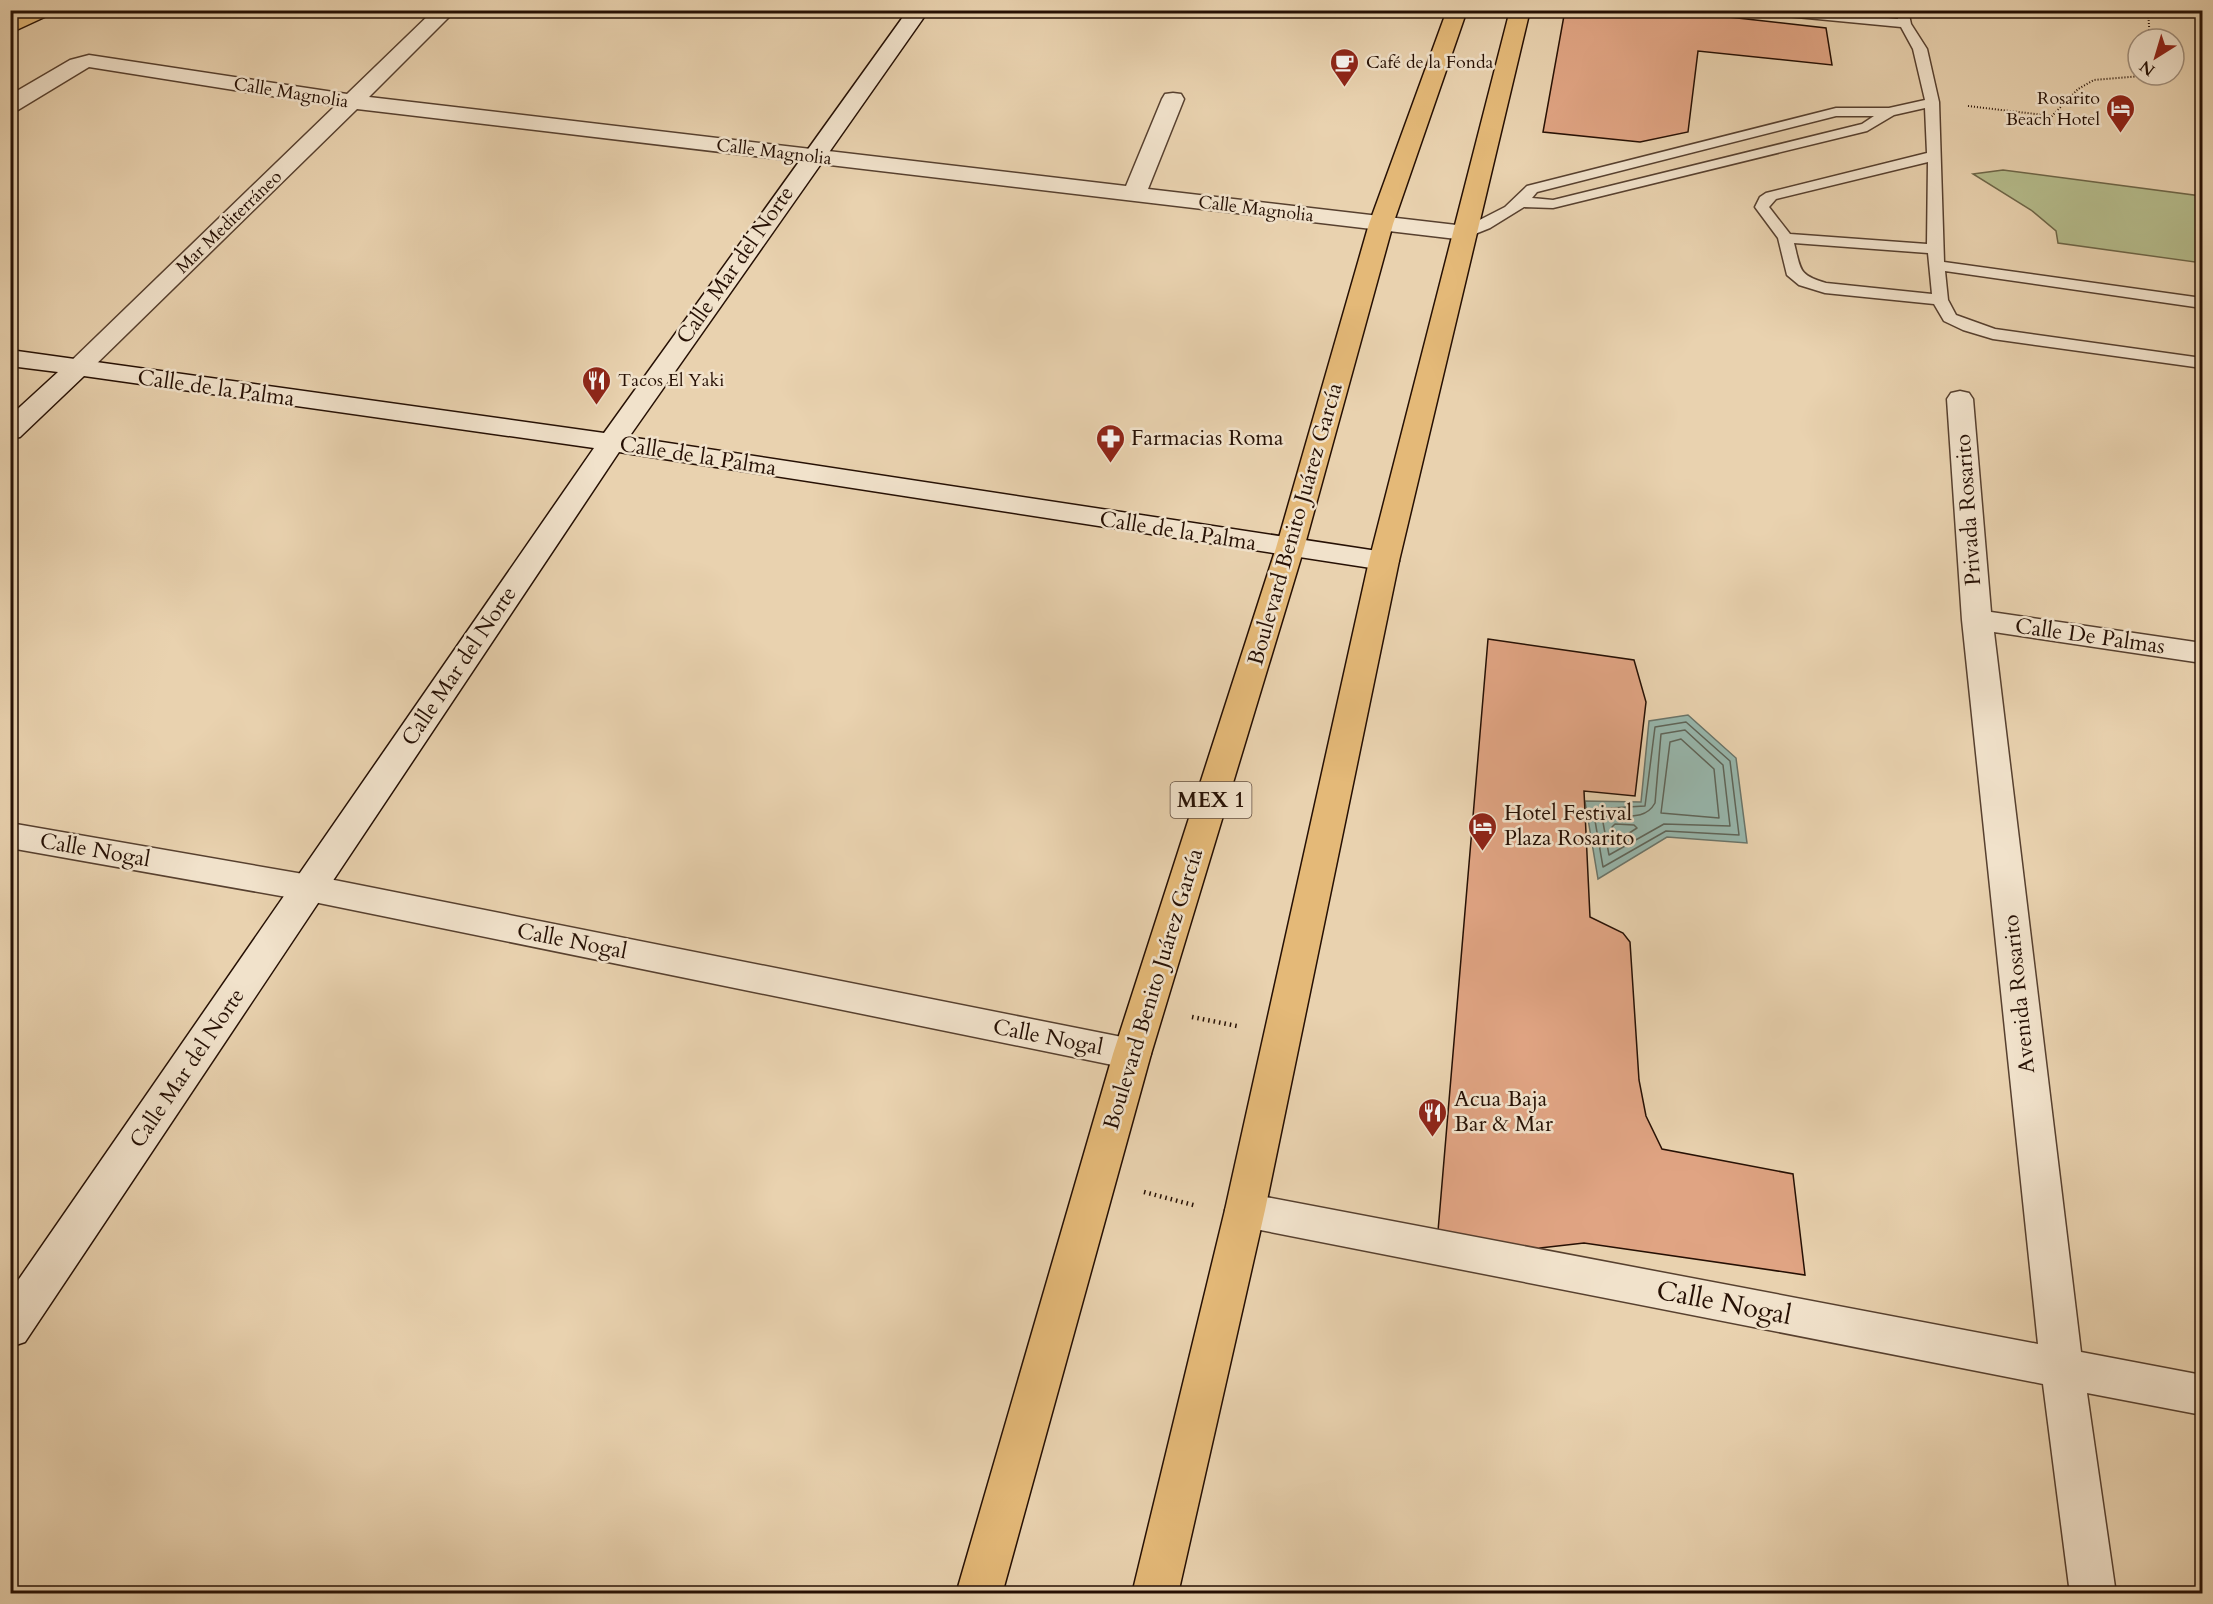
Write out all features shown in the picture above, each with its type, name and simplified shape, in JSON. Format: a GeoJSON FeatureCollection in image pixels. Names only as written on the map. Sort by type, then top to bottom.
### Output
{"type":"FeatureCollection","features":[{"type":"Feature","properties":{"kind":"main road"},"geometry":{"type":"LineString","coordinates":[[10,27],[44,10]]}},
{"type":"Feature","properties":{"kind":"main road","name":"Boulevard Benito Juárez García"},"geometry":{"type":"LineString","coordinates":[[979,1593],[1132,1054],[1290,548],[1381,224],[1457,10]]}},
{"type":"Feature","properties":{"kind":"main road"},"geometry":{"type":"LineString","coordinates":[[1155,1593],[1244,1214],[1384,561],[1520,10]]}},
{"type":"Feature","properties":{"kind":"street","name":"Mar Mediterráneo"},"geometry":{"type":"LineString","coordinates":[[10,431],[354,102],[446,10]]}},
{"type":"Feature","properties":{"kind":"street","name":"Calle Mar del Norte"},"geometry":{"type":"LineString","coordinates":[[10,1328],[610,442],[811,156],[919,10]]}},
{"type":"Feature","properties":{"kind":"street","name":"Calle Magnolia"},"geometry":{"type":"LineString","coordinates":[[10,105],[83,62],[354,102],[1466,233]]}},
{"type":"Feature","properties":{"kind":"street"},"geometry":{"type":"LineString","coordinates":[[1134,194],[1173,99]]}},
{"type":"Feature","properties":{"kind":"street","name":"Calle de la Palma"},"geometry":{"type":"LineString","coordinates":[[10,358],[610,442],[1384,561]]}},
{"type":"Feature","properties":{"kind":"street","name":"Privada Rosarito"},"geometry":{"type":"LineString","coordinates":[[1960,399],[1977,620]]}},
{"type":"Feature","properties":{"kind":"street","name":"Calle De Palmas"},"geometry":{"type":"LineString","coordinates":[[1977,620],[2202,652]]}},
{"type":"Feature","properties":{"kind":"street","name":"Avenida Rosarito"},"geometry":{"type":"LineString","coordinates":[[1977,620],[2062,1368],[2093,1593]]}},
{"type":"Feature","properties":{"kind":"street","name":"Calle Nogal"},"geometry":{"type":"LineString","coordinates":[[10,835],[309,888],[1132,1054]]}},
{"type":"Feature","properties":{"kind":"street","name":"Calle Nogal"},"geometry":{"type":"LineString","coordinates":[[1244,1214],[2202,1395]]}},
{"type":"Feature","properties":{"kind":"lane"},"geometry":{"type":"LineString","coordinates":[[1764,10],[1904,17],[1920,49],[1932,102],[1936,257],[1940,300],[1950,318],[1969,327],[1994,334],[2202,363]]}},
{"type":"Feature","properties":{"kind":"lane"},"geometry":{"type":"LineString","coordinates":[[1466,233],[1504,217],[1522,202],[1532,189],[1836,112],[1889,112],[1932,102]]}},
{"type":"Feature","properties":{"kind":"lane"},"geometry":{"type":"LineString","coordinates":[[1522,202],[1553,204],[1731,161],[1867,127],[1889,112]]}},
{"type":"Feature","properties":{"kind":"lane"},"geometry":{"type":"LineString","coordinates":[[1933,156],[1771,196],[1762,203],[1762,207],[1785,238],[1795,275],[1805,282],[1825,288],[1940,300]]}},
{"type":"Feature","properties":{"kind":"lane"},"geometry":{"type":"LineString","coordinates":[[1785,238],[1936,257],[2202,303]]}},
{"type":"Feature","properties":{"kind":"path"},"geometry":{"type":"LineString","coordinates":[[2149,27],[2148,12],[2191,17],[2202,14]]}},
{"type":"Feature","properties":{"kind":"path"},"geometry":{"type":"LineString","coordinates":[[1932,102],[2052,116],[2078,89],[2094,80],[2126,77]]}},
{"type":"Feature","properties":{"kind":"path"},"geometry":{"type":"LineString","coordinates":[[1147,1008],[1283,1035]]}},
{"type":"Feature","properties":{"kind":"path"},"geometry":{"type":"LineString","coordinates":[[1096,1179],[1244,1214]]}},
{"type":"Feature","properties":{"kind":"green space"},"geometry":{"type":"Polygon","coordinates":[[[2003,170],[2201,196],[2202,263],[2058,243],[2056,231],[2031,210],[1973,174],[2003,170]]]}},
{"type":"Feature","properties":{"kind":"water"},"geometry":{"type":"Polygon","coordinates":[[[1688,715],[1736,758],[1747,843],[1667,837],[1598,879],[1585,801],[1641,802],[1649,721],[1688,715]]]}},
{"type":"Feature","properties":{"kind":"building"},"geometry":{"type":"Polygon","coordinates":[[[1565,10],[1702,10],[1702,14],[1826,28],[1832,65],[1698,51],[1688,132],[1640,142],[1543,132],[1565,10]]]}},
{"type":"Feature","properties":{"kind":"building"},"geometry":{"type":"Polygon","coordinates":[[[1488,639],[1634,660],[1646,702],[1635,796],[1584,791],[1590,917],[1623,933],[1630,942],[1639,1080],[1646,1116],[1662,1149],[1793,1174],[1805,1275],[1584,1243],[1540,1248],[1522,1259],[1437,1243],[1488,639]]]}},
{"type":"Feature","properties":{"kind":"place","name":"Café de la Fonda"},"geometry":{"type":"Point","coordinates":[1345,88]}},
{"type":"Feature","properties":{"kind":"place","name":"Rosarito Beach Hotel"},"geometry":{"type":"Point","coordinates":[2121,134]}},
{"type":"Feature","properties":{"kind":"place","name":"Tacos El Yaki"},"geometry":{"type":"Point","coordinates":[597,406]}},
{"type":"Feature","properties":{"kind":"place","name":"Farmacias Roma"},"geometry":{"type":"Point","coordinates":[1110,464]}},
{"type":"Feature","properties":{"kind":"place","name":"Hotel Festival Plaza Rosarito"},"geometry":{"type":"Point","coordinates":[1483,852]}},
{"type":"Feature","properties":{"kind":"place","name":"Acua Baja Bar & Mar"},"geometry":{"type":"Point","coordinates":[1433,1138]}}]}
